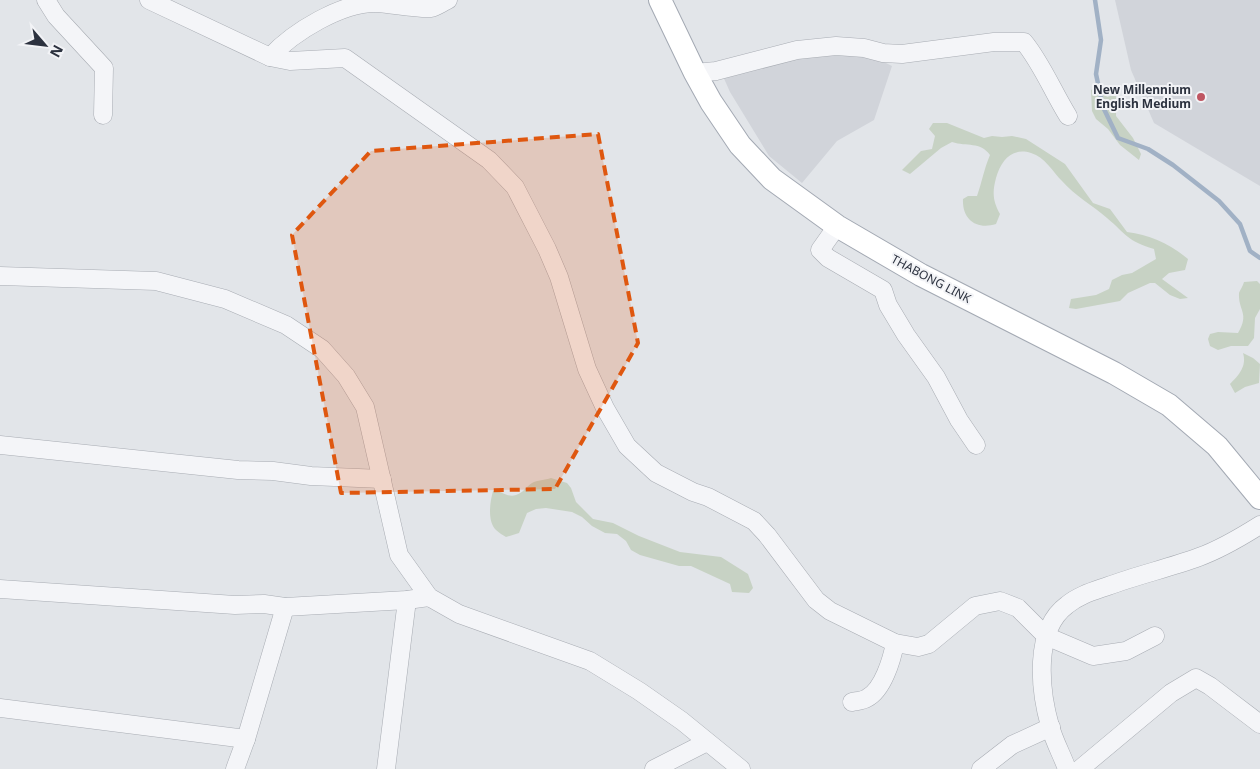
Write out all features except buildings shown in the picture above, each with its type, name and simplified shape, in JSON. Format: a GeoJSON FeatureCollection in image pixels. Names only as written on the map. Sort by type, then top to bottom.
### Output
{"type":"FeatureCollection","features":[{"type":"Feature","properties":{"kind":"main road","name":"THABONG LINK"},"geometry":{"type":"LineString","coordinates":[[660,0],[695,73],[740,145],[772,179],[837,226],[921,274],[1114,373],[1169,405],[1217,446],[1260,498]]}},
{"type":"Feature","properties":{"kind":"street"},"geometry":{"type":"LineString","coordinates":[[46,0],[56,16],[104,68],[103,115]]}},
{"type":"Feature","properties":{"kind":"street"},"geometry":{"type":"LineString","coordinates":[[149,0],[270,58],[290,61],[345,58],[489,160],[515,187],[547,249],[559,277],[587,369],[605,408],[627,446],[656,473],[754,521],[767,535],[816,600],[830,611],[895,643],[918,647],[929,644],[975,606],[1000,601],[1018,608],[1046,636],[1093,656],[1126,651],[1155,636]]}},
{"type":"Feature","properties":{"kind":"street"},"geometry":{"type":"LineString","coordinates":[[270,58],[280,47],[325,18],[358,5],[376,3],[432,8],[448,0]]}},
{"type":"Feature","properties":{"kind":"street"},"geometry":{"type":"LineString","coordinates":[[695,73],[716,70],[797,50],[836,46],[902,54],[994,42],[1024,42],[1032,52],[1056,98],[1068,116]]}},
{"type":"Feature","properties":{"kind":"street"},"geometry":{"type":"LineString","coordinates":[[837,226],[820,250],[828,258],[883,290],[892,312],[936,377],[959,420],[976,445]]}},
{"type":"Feature","properties":{"kind":"street"},"geometry":{"type":"LineString","coordinates":[[0,276],[156,281],[225,299],[286,325],[322,349],[346,376],[365,407],[399,555],[429,597],[458,614],[590,662],[646,696],[682,721],[741,769]]}},
{"type":"Feature","properties":{"kind":"street"},"geometry":{"type":"LineString","coordinates":[[0,446],[238,470],[273,471],[311,476],[382,478]]}},
{"type":"Feature","properties":{"kind":"street"},"geometry":{"type":"LineString","coordinates":[[1067,769],[1050,727],[1043,693],[1042,661],[1046,636],[1054,618],[1066,605],[1083,595],[1141,574],[1200,557],[1260,526]]}},
{"type":"Feature","properties":{"kind":"street"},"geometry":{"type":"LineString","coordinates":[[0,589],[235,605],[264,604],[285,607],[429,597]]}},
{"type":"Feature","properties":{"kind":"street"},"geometry":{"type":"LineString","coordinates":[[386,769],[407,600]]}},
{"type":"Feature","properties":{"kind":"street"},"geometry":{"type":"LineString","coordinates":[[235,769],[246,739],[285,607]]}},
{"type":"Feature","properties":{"kind":"street"},"geometry":{"type":"LineString","coordinates":[[852,702],[868,698],[876,690],[888,670],[895,643]]}},
{"type":"Feature","properties":{"kind":"street"},"geometry":{"type":"LineString","coordinates":[[1080,769],[1170,693],[1196,678],[1210,686],[1260,724]]}},
{"type":"Feature","properties":{"kind":"street"},"geometry":{"type":"LineString","coordinates":[[0,708],[246,739]]}},
{"type":"Feature","properties":{"kind":"street"},"geometry":{"type":"LineString","coordinates":[[981,769],[1012,745],[1050,727]]}},
{"type":"Feature","properties":{"kind":"street"},"geometry":{"type":"LineString","coordinates":[[654,769],[707,742]]}},
{"type":"Feature","properties":{"kind":"highlighted area"},"geometry":{"type":"Polygon","coordinates":[[[598,134],[638,343],[555,489],[341,493],[292,235],[371,151],[598,134]]]}},
{"type":"Feature","properties":{"kind":"shaded area","name":"New Millennium English Medium"},"geometry":{"type":"Polygon","coordinates":[[[1115,0],[1260,0],[1260,186],[1154,123],[1131,70],[1115,0]]]}},
{"type":"Feature","properties":{"kind":"shaded area"},"geometry":{"type":"Polygon","coordinates":[[[862,51],[892,66],[874,120],[837,141],[802,183],[769,156],[730,92],[722,74],[794,55],[862,51]]]}},
{"type":"Feature","properties":{"kind":"green space"},"geometry":{"type":"Polygon","coordinates":[[[1095,88],[1107,97],[1116,94],[1116,116],[1133,138],[1141,154],[1139,160],[1120,145],[1108,129],[1096,119],[1092,111],[1091,90],[1095,88]]]}},
{"type":"Feature","properties":{"kind":"green space"},"geometry":{"type":"Polygon","coordinates":[[[933,123],[947,123],[984,138],[1012,136],[1026,139],[1065,164],[1093,203],[1110,209],[1127,232],[1144,235],[1159,241],[1188,259],[1185,270],[1169,273],[1162,279],[1188,298],[1180,299],[1170,295],[1155,283],[1150,283],[1128,293],[1120,301],[1076,309],[1069,308],[1071,299],[1096,295],[1109,289],[1112,280],[1132,273],[1156,259],[1154,249],[1128,237],[1072,191],[1040,158],[1031,153],[1018,152],[1012,154],[1004,161],[998,172],[994,193],[1000,214],[996,224],[983,226],[972,222],[965,213],[963,199],[968,196],[977,196],[990,155],[982,148],[952,142],[941,148],[910,174],[902,170],[921,151],[932,149],[935,136],[929,129],[933,123]]]}},
{"type":"Feature","properties":{"kind":"green space"},"geometry":{"type":"Polygon","coordinates":[[[1257,281],[1260,284],[1260,309],[1255,318],[1254,338],[1248,346],[1231,346],[1218,350],[1210,346],[1208,339],[1210,334],[1218,332],[1238,333],[1243,321],[1239,293],[1244,282],[1257,281]]]}},
{"type":"Feature","properties":{"kind":"green space"},"geometry":{"type":"Polygon","coordinates":[[[1243,353],[1260,364],[1259,383],[1245,387],[1235,393],[1230,384],[1243,366],[1243,353]]]}},
{"type":"Feature","properties":{"kind":"green space"},"geometry":{"type":"Polygon","coordinates":[[[551,478],[567,483],[576,502],[593,519],[613,523],[639,536],[680,552],[721,557],[748,574],[753,588],[749,593],[732,592],[730,584],[691,566],[679,566],[640,555],[631,550],[626,541],[617,534],[605,533],[572,512],[546,508],[536,509],[527,513],[519,533],[506,537],[496,530],[490,517],[493,491],[513,496],[521,493],[534,482],[551,478]]]}},
{"type":"Feature","properties":{"kind":"waterway"},"geometry":{"type":"LineString","coordinates":[[1095,0],[1101,40],[1096,74],[1103,107],[1118,138],[1148,149],[1173,165],[1219,201],[1240,224],[1250,251],[1260,258]]}},
{"type":"Feature","properties":{"kind":"place","name":"New Millennium English Medium"},"geometry":{"type":"Point","coordinates":[1201,97]}}]}
